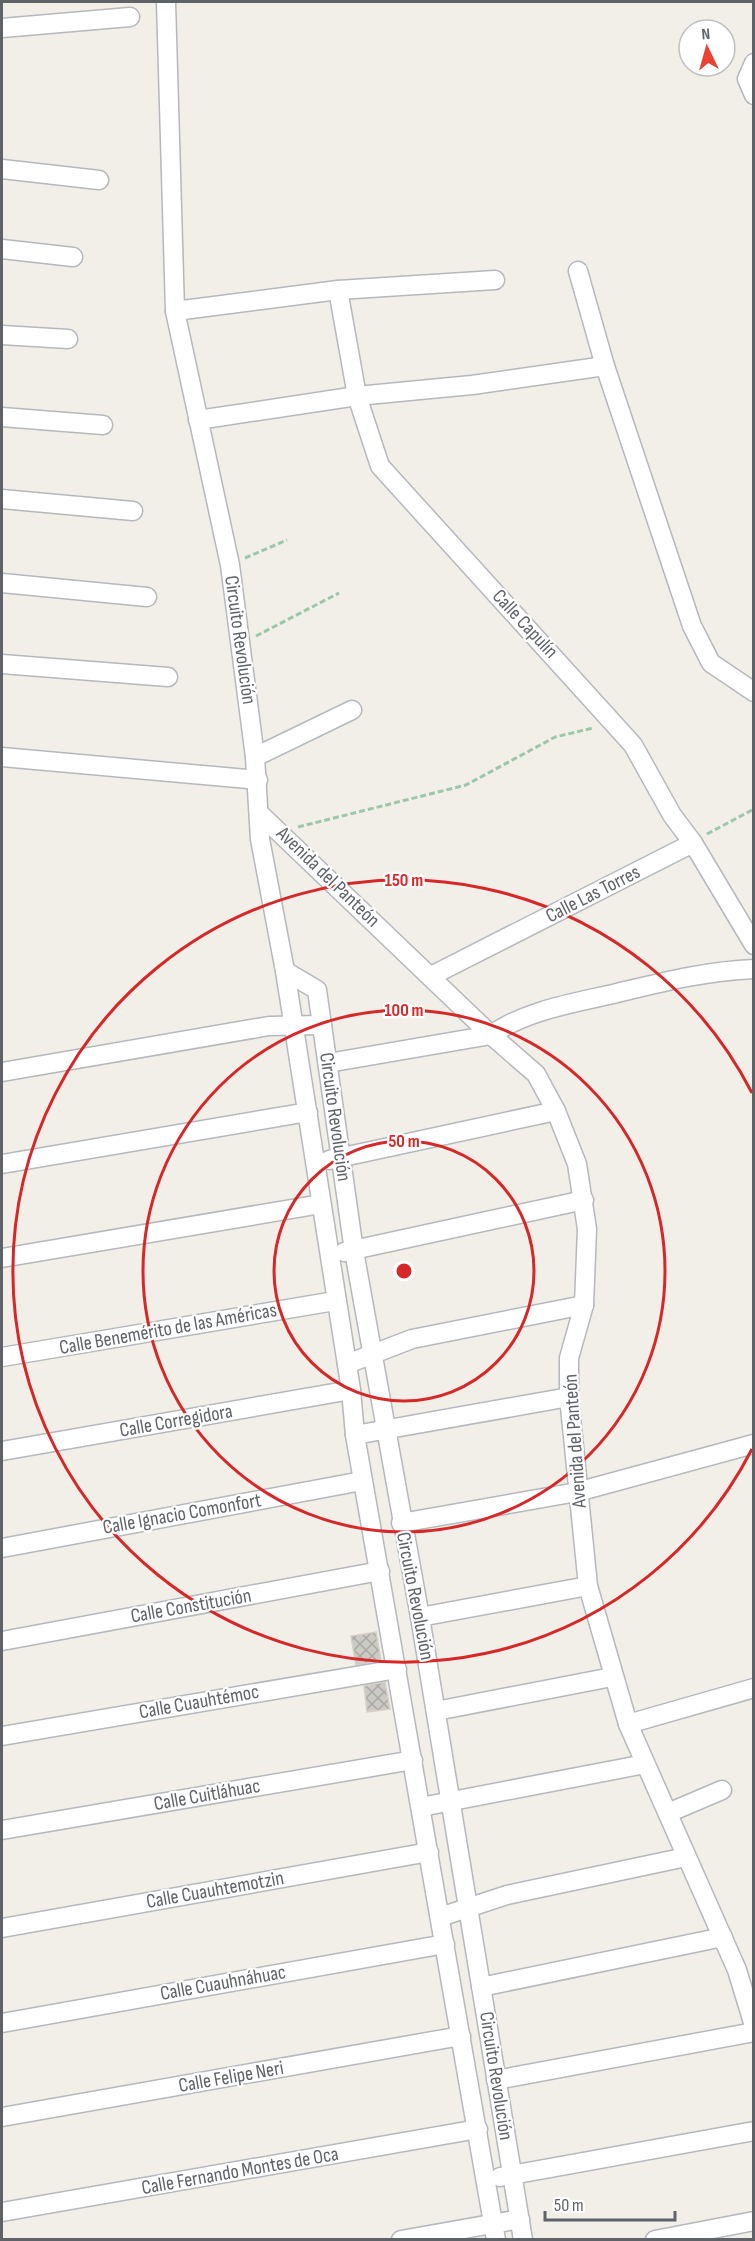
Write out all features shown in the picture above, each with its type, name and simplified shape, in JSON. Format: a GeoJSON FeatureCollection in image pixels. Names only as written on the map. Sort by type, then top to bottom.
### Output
{"type":"FeatureCollection","features":[{"type":"Feature","properties":{"kind":"street","name":"Circuito Revolución"},"geometry":{"type":"LineString","coordinates":[[165,2],[175,311],[230,565],[258,780],[260,839],[308,1112],[335,1301],[351,1390],[362,1481],[380,1572],[495,2231]]}},
{"type":"Feature","properties":{"kind":"street"},"geometry":{"type":"LineString","coordinates":[[2,28],[130,17]]}},
{"type":"Feature","properties":{"kind":"street"},"geometry":{"type":"LineString","coordinates":[[753,63],[747,79],[753,95]]}},
{"type":"Feature","properties":{"kind":"street"},"geometry":{"type":"LineString","coordinates":[[2,169],[99,180]]}},
{"type":"Feature","properties":{"kind":"street"},"geometry":{"type":"LineString","coordinates":[[2,249],[73,256]]}},
{"type":"Feature","properties":{"kind":"street"},"geometry":{"type":"LineString","coordinates":[[578,271],[605,366],[692,626],[711,663],[753,693]]}},
{"type":"Feature","properties":{"kind":"street"},"geometry":{"type":"LineString","coordinates":[[175,311],[338,290],[495,280]]}},
{"type":"Feature","properties":{"kind":"street","name":"Calle Capulín"},"geometry":{"type":"LineString","coordinates":[[338,290],[357,396],[380,466],[633,745],[672,815],[693,843],[753,945]]}},
{"type":"Feature","properties":{"kind":"street"},"geometry":{"type":"LineString","coordinates":[[2,335],[68,339]]}},
{"type":"Feature","properties":{"kind":"street"},"geometry":{"type":"LineString","coordinates":[[198,420],[357,396],[472,385],[605,366]]}},
{"type":"Feature","properties":{"kind":"street"},"geometry":{"type":"LineString","coordinates":[[2,417],[103,426]]}},
{"type":"Feature","properties":{"kind":"street"},"geometry":{"type":"LineString","coordinates":[[2,499],[133,511]]}},
{"type":"Feature","properties":{"kind":"street"},"geometry":{"type":"LineString","coordinates":[[2,583],[147,597]]}},
{"type":"Feature","properties":{"kind":"street"},"geometry":{"type":"LineString","coordinates":[[2,663],[168,676]]}},
{"type":"Feature","properties":{"kind":"street"},"geometry":{"type":"LineString","coordinates":[[255,757],[351,710]]}},
{"type":"Feature","properties":{"kind":"street"},"geometry":{"type":"LineString","coordinates":[[2,757],[258,780]]}},
{"type":"Feature","properties":{"kind":"street","name":"Avenida del Panteón"},"geometry":{"type":"LineString","coordinates":[[259,813],[281,831],[490,1035],[536,1074],[556,1111],[577,1164],[584,1200],[586,1252],[584,1305],[569,1358],[568,1397],[588,1586],[612,1677],[628,1725],[749,1992],[753,2026]]}},
{"type":"Feature","properties":{"kind":"street","name":"Calle Las Torres"},"geometry":{"type":"LineString","coordinates":[[431,976],[693,843]]}},
{"type":"Feature","properties":{"kind":"street"},"geometry":{"type":"LineString","coordinates":[[328,1063],[490,1035],[512,1020],[581,1001],[713,971],[753,969]]}},
{"type":"Feature","properties":{"kind":"street","name":"Circuito Revolución"},"geometry":{"type":"LineString","coordinates":[[285,971],[318,990],[354,1251],[374,1353],[401,1523],[420,1617],[523,2240]]}},
{"type":"Feature","properties":{"kind":"street"},"geometry":{"type":"LineString","coordinates":[[2,1071],[269,1026],[322,1025]]}},
{"type":"Feature","properties":{"kind":"street"},"geometry":{"type":"LineString","coordinates":[[316,1163],[556,1111]]}},
{"type":"Feature","properties":{"kind":"street"},"geometry":{"type":"LineString","coordinates":[[2,1164],[308,1112]]}},
{"type":"Feature","properties":{"kind":"street"},"geometry":{"type":"LineString","coordinates":[[330,1255],[584,1200]]}},
{"type":"Feature","properties":{"kind":"street"},"geometry":{"type":"LineString","coordinates":[[2,1258],[321,1204]]}},
{"type":"Feature","properties":{"kind":"street","name":"Calle Benemérito de las Américas"},"geometry":{"type":"LineString","coordinates":[[2,1358],[335,1301]]}},
{"type":"Feature","properties":{"kind":"street"},"geometry":{"type":"LineString","coordinates":[[347,1364],[412,1340],[584,1305]]}},
{"type":"Feature","properties":{"kind":"street","name":"Calle Corregidora"},"geometry":{"type":"LineString","coordinates":[[2,1451],[351,1390]]}},
{"type":"Feature","properties":{"kind":"street"},"geometry":{"type":"LineString","coordinates":[[355,1435],[568,1397]]}},
{"type":"Feature","properties":{"kind":"street"},"geometry":{"type":"LineString","coordinates":[[401,1523],[577,1492],[753,1444]]}},
{"type":"Feature","properties":{"kind":"street","name":"Calle Ignacio Comonfort"},"geometry":{"type":"LineString","coordinates":[[2,1548],[362,1481]]}},
{"type":"Feature","properties":{"kind":"street","name":"Calle Constitución"},"geometry":{"type":"LineString","coordinates":[[2,1641],[380,1572]]}},
{"type":"Feature","properties":{"kind":"street"},"geometry":{"type":"LineString","coordinates":[[420,1617],[588,1586]]}},
{"type":"Feature","properties":{"kind":"street","name":"Calle Cuauhtémoc"},"geometry":{"type":"LineString","coordinates":[[2,1736],[397,1669]]}},
{"type":"Feature","properties":{"kind":"street"},"geometry":{"type":"LineString","coordinates":[[436,1711],[612,1677]]}},
{"type":"Feature","properties":{"kind":"street"},"geometry":{"type":"LineString","coordinates":[[628,1725],[753,1688]]}},
{"type":"Feature","properties":{"kind":"street","name":"Calle Cuitláhuac"},"geometry":{"type":"LineString","coordinates":[[2,1830],[413,1760]]}},
{"type":"Feature","properties":{"kind":"street"},"geometry":{"type":"LineString","coordinates":[[421,1807],[645,1764]]}},
{"type":"Feature","properties":{"kind":"street"},"geometry":{"type":"LineString","coordinates":[[668,1813],[722,1790]]}},
{"type":"Feature","properties":{"kind":"street","name":"Calle Cuauhtemotzin"},"geometry":{"type":"LineString","coordinates":[[2,1928],[429,1852]]}},
{"type":"Feature","properties":{"kind":"street"},"geometry":{"type":"LineString","coordinates":[[440,1917],[507,1895],[686,1857]]}},
{"type":"Feature","properties":{"kind":"street"},"geometry":{"type":"LineString","coordinates":[[481,1987],[723,1938]]}},
{"type":"Feature","properties":{"kind":"street","name":"Calle Cuauhnáhuac"},"geometry":{"type":"LineString","coordinates":[[2,2023],[445,1944]]}},
{"type":"Feature","properties":{"kind":"street"},"geometry":{"type":"LineString","coordinates":[[496,2080],[753,2032]]}},
{"type":"Feature","properties":{"kind":"street","name":"Calle Felipe Neri"},"geometry":{"type":"LineString","coordinates":[[2,2117],[461,2036]]}},
{"type":"Feature","properties":{"kind":"street","name":"Calle Fernando Montes de Oca"},"geometry":{"type":"LineString","coordinates":[[2,2212],[478,2129]]}},
{"type":"Feature","properties":{"kind":"street"},"geometry":{"type":"LineString","coordinates":[[486,2179],[753,2132]]}},
{"type":"Feature","properties":{"kind":"street"},"geometry":{"type":"LineString","coordinates":[[400,2240],[495,2231],[520,2219]]}},
{"type":"Feature","properties":{"kind":"street"},"geometry":{"type":"LineString","coordinates":[[655,2240],[753,2221]]}},
{"type":"Feature","properties":{"kind":"path"},"geometry":{"type":"LineString","coordinates":[[230,565],[287,540]]}},
{"type":"Feature","properties":{"kind":"path"},"geometry":{"type":"LineString","coordinates":[[241,644],[339,593]]}},
{"type":"Feature","properties":{"kind":"path"},"geometry":{"type":"LineString","coordinates":[[281,831],[466,785],[555,737],[614,723]]}},
{"type":"Feature","properties":{"kind":"path"},"geometry":{"type":"LineString","coordinates":[[693,843],[753,809]]}},
{"type":"Feature","properties":{"kind":"building"},"geometry":{"type":"Polygon","coordinates":[[[376,1632],[381,1660],[356,1665],[351,1636],[376,1632]]]}},
{"type":"Feature","properties":{"kind":"building"},"geometry":{"type":"Polygon","coordinates":[[[385,1682],[390,1709],[367,1712],[364,1686],[385,1682]]]}}]}
